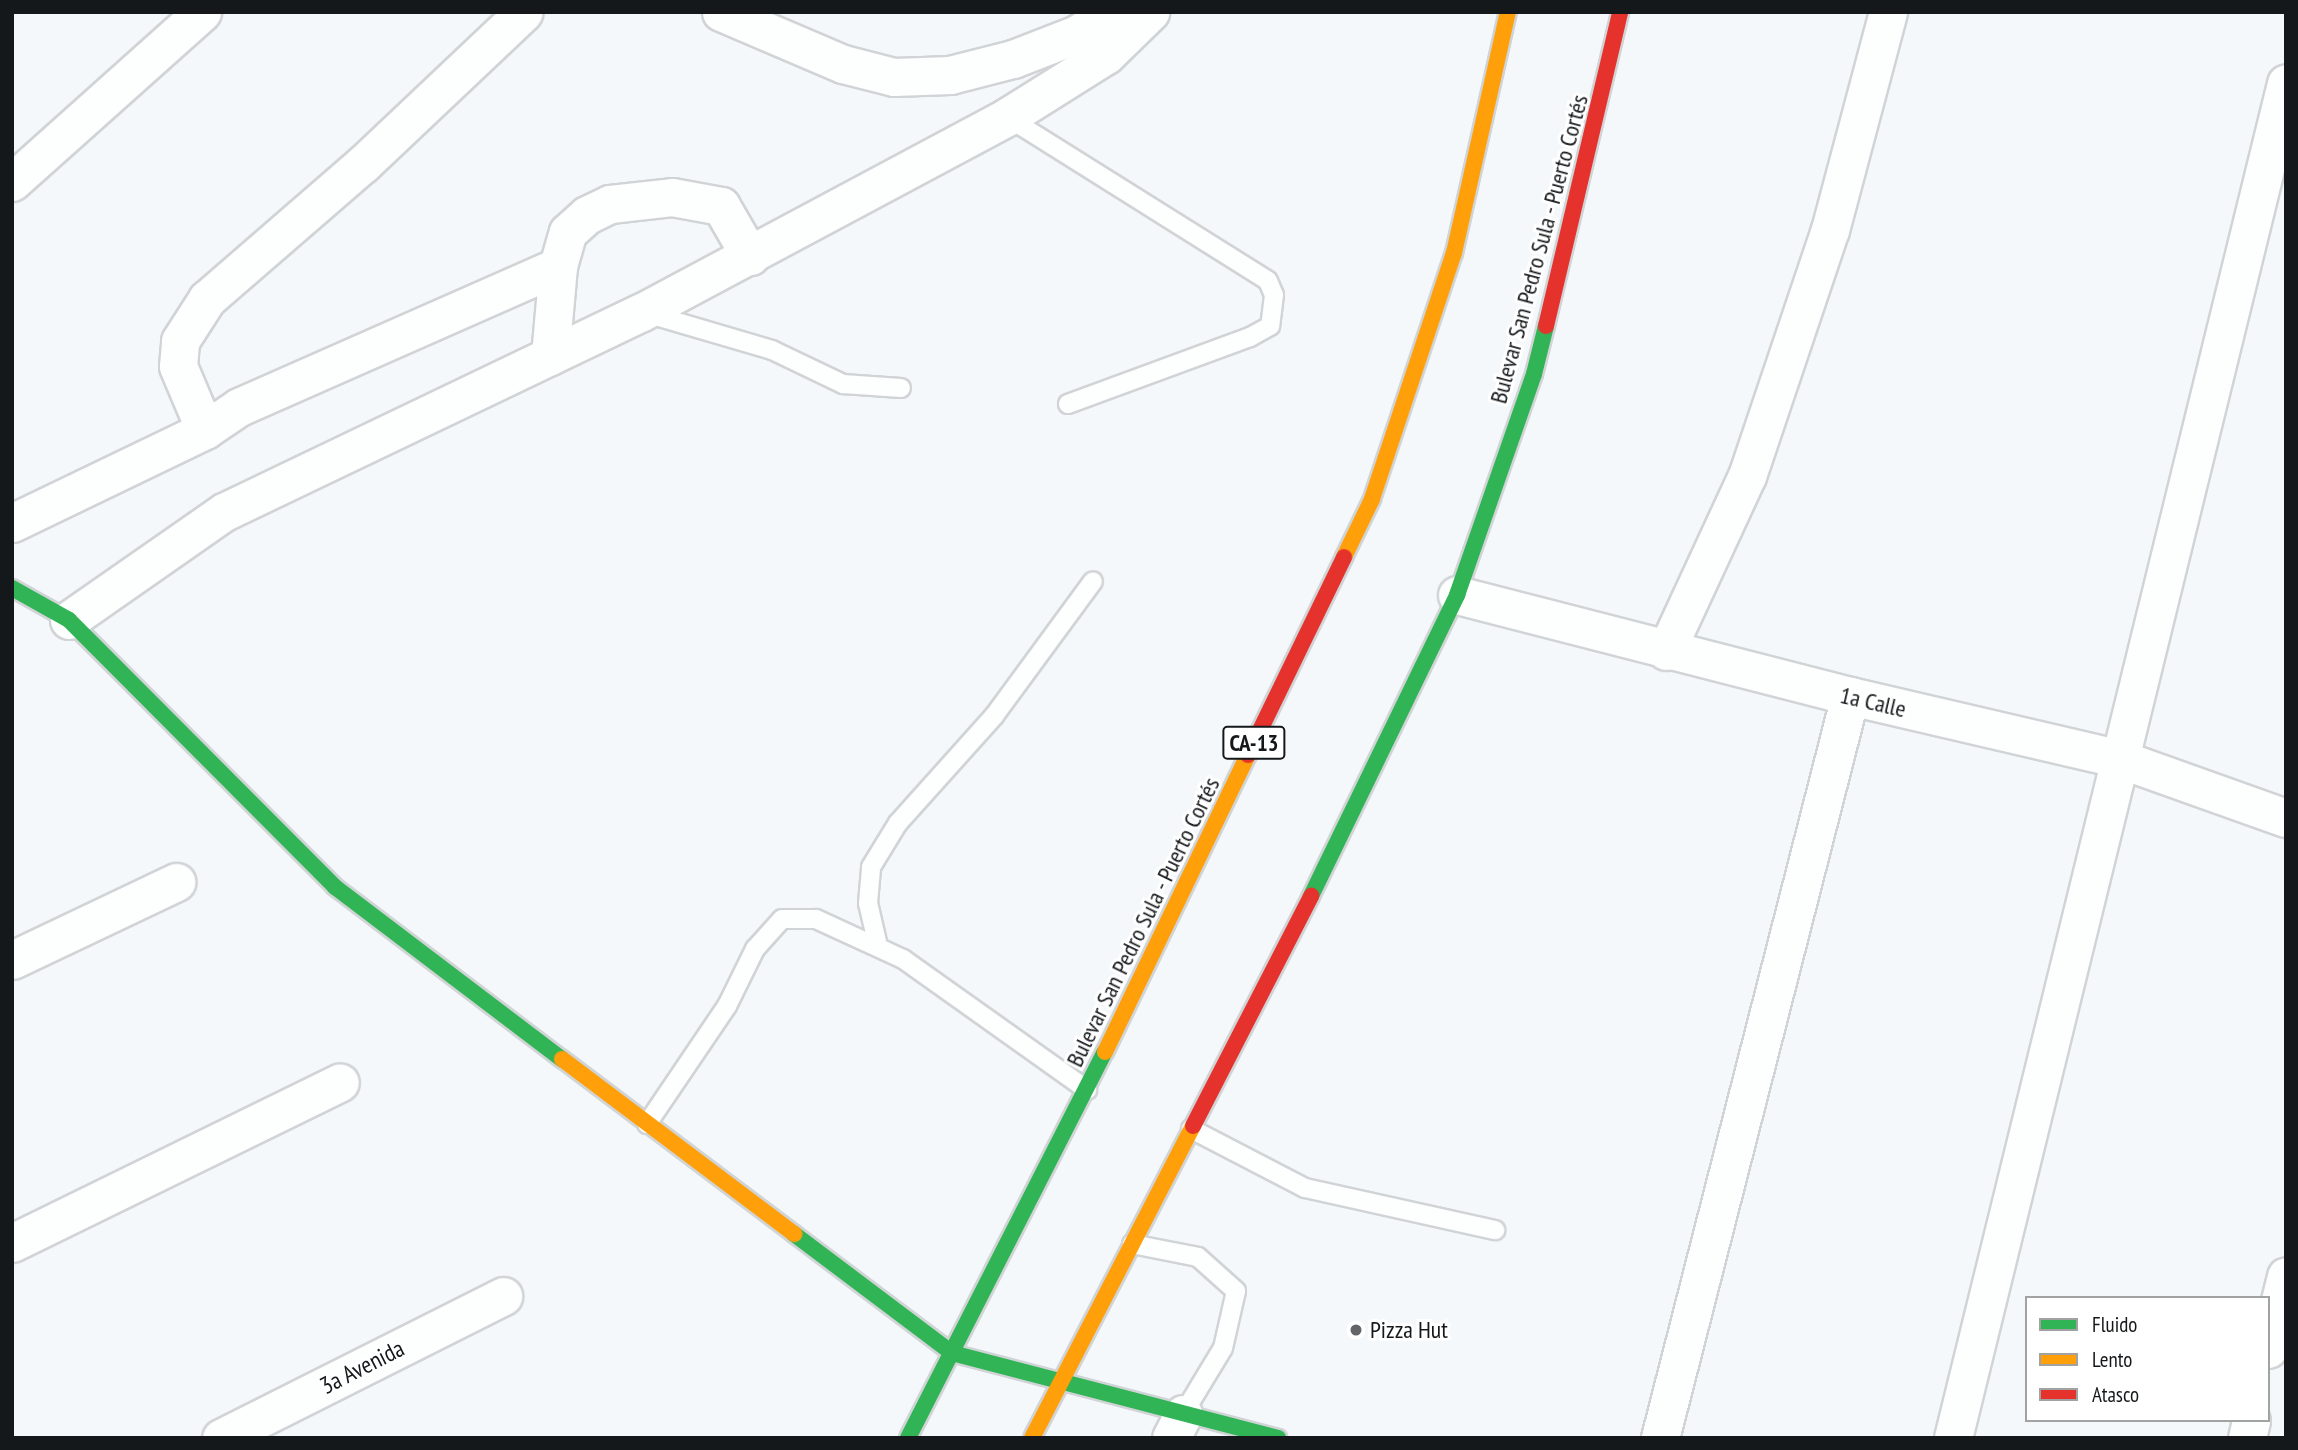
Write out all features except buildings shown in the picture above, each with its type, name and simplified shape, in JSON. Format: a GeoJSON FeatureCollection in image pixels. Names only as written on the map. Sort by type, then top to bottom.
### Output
{"type":"FeatureCollection","features":[{"type":"Feature","properties":{"kind":"main road","name":"Bulevar San Pedro Sula - Puerto Cortés"},"geometry":{"type":"LineString","coordinates":[[908,1438],[1087,1090],[1372,499],[1454,253],[1508,12]]}},
{"type":"Feature","properties":{"kind":"main road","name":"Bulevar San Pedro Sula - Puerto Cortés"},"geometry":{"type":"LineString","coordinates":[[1031,1438],[1321,877],[1457,595],[1534,374],[1590,154],[1620,12]]}},
{"type":"Feature","properties":{"kind":"main road"},"geometry":{"type":"LineString","coordinates":[[12,588],[69,620],[335,887],[952,1353],[1060,1384],[1177,1426],[1278,1438]]}},
{"type":"Feature","properties":{"kind":"street"},"geometry":{"type":"LineString","coordinates":[[12,182],[202,12]]}},
{"type":"Feature","properties":{"kind":"street"},"geometry":{"type":"LineString","coordinates":[[205,430],[178,366],[180,341],[206,299],[363,164],[524,12]]}},
{"type":"Feature","properties":{"kind":"street"},"geometry":{"type":"LineString","coordinates":[[721,12],[843,64],[894,77],[950,75],[1013,59],[1077,34],[1111,12]]}},
{"type":"Feature","properties":{"kind":"street"},"geometry":{"type":"LineString","coordinates":[[69,620],[224,512],[642,312],[1007,117],[1106,55],[1150,12]]}},
{"type":"Feature","properties":{"kind":"street"},"geometry":{"type":"LineString","coordinates":[[1666,651],[1747,476],[1830,230],[1888,12]]}},
{"type":"Feature","properties":{"kind":"street"},"geometry":{"type":"LineString","coordinates":[[1953,1438],[2286,83]]}},
{"type":"Feature","properties":{"kind":"street"},"geometry":{"type":"LineString","coordinates":[[550,356],[558,266],[568,232],[587,215],[610,204],[673,197],[721,206],[750,256]]}},
{"type":"Feature","properties":{"kind":"street"},"geometry":{"type":"LineString","coordinates":[[12,523],[205,430],[239,407],[558,266]]}},
{"type":"Feature","properties":{"kind":"street","name":"1a Calle"},"geometry":{"type":"LineString","coordinates":[[1457,595],[1666,651],[2120,759],[2286,818]]}},
{"type":"Feature","properties":{"kind":"street"},"geometry":{"type":"LineString","coordinates":[[1660,1438],[1850,696]]}},
{"type":"Feature","properties":{"kind":"street"},"geometry":{"type":"LineString","coordinates":[[12,960],[177,882]]}},
{"type":"Feature","properties":{"kind":"street"},"geometry":{"type":"LineString","coordinates":[[12,1243],[340,1082]]}},
{"type":"Feature","properties":{"kind":"street"},"geometry":{"type":"LineString","coordinates":[[2270,1341],[2286,1276]]}},
{"type":"Feature","properties":{"kind":"street","name":"3a Avenida"},"geometry":{"type":"LineString","coordinates":[[221,1438],[503,1296]]}},
{"type":"Feature","properties":{"kind":"lane"},"geometry":{"type":"LineString","coordinates":[[1007,117],[1268,281],[1274,295],[1270,326],[1250,337],[1068,404]]}},
{"type":"Feature","properties":{"kind":"lane"},"geometry":{"type":"LineString","coordinates":[[642,312],[772,350],[843,384],[901,388]]}},
{"type":"Feature","properties":{"kind":"lane"},"geometry":{"type":"LineString","coordinates":[[878,946],[868,903],[871,867],[898,823],[994,716],[1093,581]]}},
{"type":"Feature","properties":{"kind":"lane"},"geometry":{"type":"LineString","coordinates":[[647,1124],[727,1006],[755,949],[782,919],[816,919],[878,946],[1024,1041],[1087,1090]]}},
{"type":"Feature","properties":{"kind":"lane"},"geometry":{"type":"LineString","coordinates":[[1191,1129],[1305,1188],[1495,1230]]}},
{"type":"Feature","properties":{"kind":"lane"},"geometry":{"type":"LineString","coordinates":[[1132,1244],[1198,1257],[1236,1291],[1223,1348],[1177,1426]]}},
{"type":"Feature","properties":{"kind":"traffic: fast"},"geometry":{"type":"LineString","coordinates":[[1311,896],[1457,595],[1534,374],[1546,326]]}},
{"type":"Feature","properties":{"kind":"traffic: fast"},"geometry":{"type":"LineString","coordinates":[[12,588],[69,620],[335,887],[562,1059]]}},
{"type":"Feature","properties":{"kind":"traffic: fast"},"geometry":{"type":"LineString","coordinates":[[908,1438],[1105,1052]]}},
{"type":"Feature","properties":{"kind":"traffic: fast"},"geometry":{"type":"LineString","coordinates":[[794,1234],[952,1353],[1278,1438]]}},
{"type":"Feature","properties":{"kind":"traffic: slow"},"geometry":{"type":"LineString","coordinates":[[1344,557],[1372,499],[1454,253],[1508,12]]}},
{"type":"Feature","properties":{"kind":"traffic: slow"},"geometry":{"type":"LineString","coordinates":[[1105,1052],[1248,755]]}},
{"type":"Feature","properties":{"kind":"traffic: slow"},"geometry":{"type":"LineString","coordinates":[[562,1059],[794,1234]]}},
{"type":"Feature","properties":{"kind":"traffic: slow"},"geometry":{"type":"LineString","coordinates":[[1032,1438],[1193,1126]]}},
{"type":"Feature","properties":{"kind":"traffic: jam"},"geometry":{"type":"LineString","coordinates":[[1546,326],[1620,12]]}},
{"type":"Feature","properties":{"kind":"traffic: jam"},"geometry":{"type":"LineString","coordinates":[[1248,755],[1344,557]]}},
{"type":"Feature","properties":{"kind":"traffic: jam"},"geometry":{"type":"LineString","coordinates":[[1193,1126],[1311,896]]}},
{"type":"Feature","properties":{"kind":"place","name":"Pizza Hut"},"geometry":{"type":"Point","coordinates":[1356,1330]}}]}
